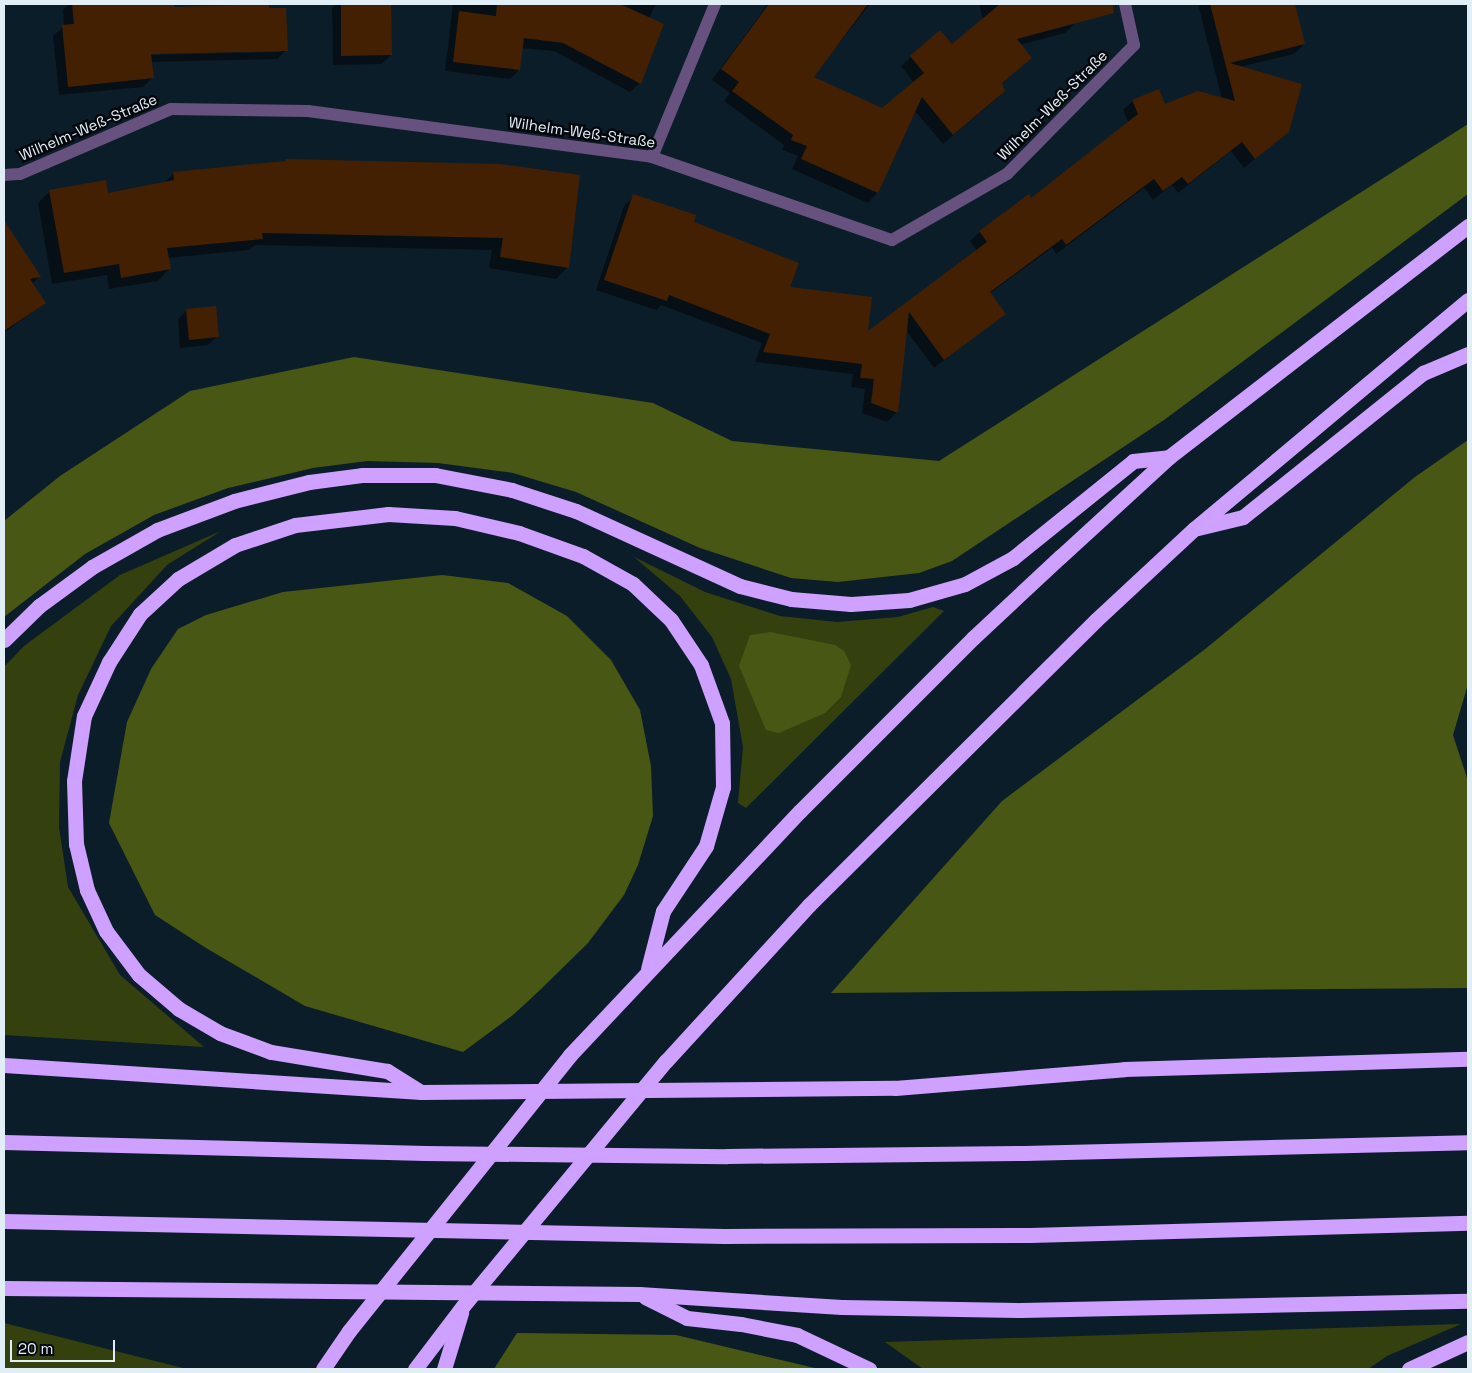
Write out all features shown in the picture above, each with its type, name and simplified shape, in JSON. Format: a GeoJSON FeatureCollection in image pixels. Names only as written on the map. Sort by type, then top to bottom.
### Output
{"type":"FeatureCollection","features":[{"type":"Feature","properties":{"kind":"highway"},"geometry":{"type":"LineString","coordinates":[[323,1369],[350,1332],[570,1055],[648,969],[973,638],[1169,457],[1468,226]]}},
{"type":"Feature","properties":{"kind":"highway"},"geometry":{"type":"LineString","coordinates":[[415,1369],[463,1306],[666,1061],[809,905],[1096,620],[1194,530],[1468,300]]}},
{"type":"Feature","properties":{"kind":"highway"},"geometry":{"type":"LineString","coordinates":[[1194,530],[1243,517],[1423,374],[1468,354]]}},
{"type":"Feature","properties":{"kind":"highway"},"geometry":{"type":"LineString","coordinates":[[4,640],[39,606],[92,567],[157,530],[234,501],[309,482],[362,476],[435,475],[512,490],[576,511],[740,586],[791,599],[851,604],[909,600],[965,584],[1013,558],[1133,461],[1169,457]]}},
{"type":"Feature","properties":{"kind":"highway"},"geometry":{"type":"LineString","coordinates":[[421,1092],[387,1071],[270,1052],[220,1033],[179,1009],[139,974],[106,932],[87,890],[76,844],[74,781],[84,716],[109,662],[140,614],[178,579],[236,545],[295,525],[388,514],[454,518],[518,533],[583,556],[634,584],[671,620],[701,665],[722,724],[723,787],[706,846],[663,911],[648,969]]}},
{"type":"Feature","properties":{"kind":"highway"},"geometry":{"type":"LineString","coordinates":[[4,1065],[421,1092],[895,1088],[1124,1069],[1465,1059]]}},
{"type":"Feature","properties":{"kind":"highway"},"geometry":{"type":"LineString","coordinates":[[4,1142],[416,1153],[717,1156],[1024,1153],[1468,1142]]}},
{"type":"Feature","properties":{"kind":"highway"},"geometry":{"type":"LineString","coordinates":[[4,1221],[724,1236],[1030,1235],[1468,1223]]}},
{"type":"Feature","properties":{"kind":"highway"},"geometry":{"type":"LineString","coordinates":[[4,1288],[640,1294],[842,1308],[1021,1310],[1468,1301]]}},
{"type":"Feature","properties":{"kind":"highway"},"geometry":{"type":"LineString","coordinates":[[640,1294],[687,1318],[741,1324],[797,1335],[869,1369]]}},
{"type":"Feature","properties":{"kind":"highway"},"geometry":{"type":"LineString","coordinates":[[444,1369],[463,1306]]}},
{"type":"Feature","properties":{"kind":"highway"},"geometry":{"type":"LineString","coordinates":[[1409,1369],[1468,1342]]}},
{"type":"Feature","properties":{"kind":"street"},"geometry":{"type":"LineString","coordinates":[[652,157],[715,4]]}},
{"type":"Feature","properties":{"kind":"street","name":"Wilhelm-Weß-Straße"},"geometry":{"type":"LineString","coordinates":[[4,175],[20,174],[171,109],[308,112],[652,157],[892,240],[1007,174],[1134,45],[1125,4]]}},
{"type":"Feature","properties":{"kind":"green space"},"geometry":{"type":"Polygon","coordinates":[[[1468,124],[1468,194],[1164,420],[952,561],[919,573],[838,582],[791,578],[700,548],[576,492],[513,473],[438,463],[367,461],[313,468],[228,488],[154,515],[85,554],[4,617],[4,521],[60,476],[190,391],[354,357],[653,403],[732,441],[939,461],[1468,124]]]}},
{"type":"Feature","properties":{"kind":"green space"},"geometry":{"type":"Polygon","coordinates":[[[1468,440],[1468,684],[1453,735],[1468,781],[1468,988],[831,993],[1002,801],[1204,650],[1415,477],[1468,440]]]}},
{"type":"Feature","properties":{"kind":"green space"},"geometry":{"type":"Polygon","coordinates":[[[221,531],[167,565],[111,626],[78,695],[60,762],[59,827],[68,887],[120,975],[204,1047],[4,1035],[4,667],[24,646],[120,575],[221,531]]]}},
{"type":"Feature","properties":{"kind":"green space"},"geometry":{"type":"Polygon","coordinates":[[[634,557],[705,592],[780,616],[837,622],[898,617],[933,607],[944,611],[746,808],[738,803],[743,747],[731,679],[712,637],[680,596],[634,557]]]}},
{"type":"Feature","properties":{"kind":"green space"},"geometry":{"type":"Polygon","coordinates":[[[442,575],[508,583],[567,616],[611,660],[640,710],[651,766],[653,816],[638,865],[624,895],[588,943],[539,991],[513,1015],[463,1052],[305,1006],[206,948],[155,915],[109,823],[127,722],[151,669],[178,629],[206,615],[283,592],[442,575]]]}},
{"type":"Feature","properties":{"kind":"green space"},"geometry":{"type":"Polygon","coordinates":[[[770,632],[835,645],[844,651],[851,665],[841,697],[825,713],[779,733],[766,730],[739,666],[750,635],[770,632]]]}},
{"type":"Feature","properties":{"kind":"green space"},"geometry":{"type":"Polygon","coordinates":[[[4,1323],[187,1369],[4,1369],[4,1323]]]}},
{"type":"Feature","properties":{"kind":"green space"},"geometry":{"type":"Polygon","coordinates":[[[1461,1324],[1387,1356],[1368,1369],[923,1369],[885,1342],[1461,1324]]]}},
{"type":"Feature","properties":{"kind":"green space"},"geometry":{"type":"Polygon","coordinates":[[[517,1333],[676,1335],[819,1369],[494,1369],[517,1333]]]}},
{"type":"Feature","properties":{"kind":"building"},"geometry":{"type":"Polygon","coordinates":[[[72,4],[174,4],[174,7],[269,4],[269,8],[286,8],[288,51],[151,54],[154,78],[68,87],[62,25],[74,24],[72,4]]]}},
{"type":"Feature","properties":{"kind":"building"},"geometry":{"type":"Polygon","coordinates":[[[341,4],[391,4],[392,55],[341,56],[341,4]]]}},
{"type":"Feature","properties":{"kind":"building"},"geometry":{"type":"Polygon","coordinates":[[[497,4],[620,4],[664,24],[641,84],[563,43],[524,38],[520,70],[453,62],[459,11],[496,16],[497,4]]]}},
{"type":"Feature","properties":{"kind":"building"},"geometry":{"type":"Polygon","coordinates":[[[769,4],[868,4],[814,77],[882,108],[924,73],[910,56],[940,30],[952,44],[1000,4],[1113,4],[1114,13],[1017,39],[1032,58],[1002,83],[1005,91],[953,135],[922,97],[878,193],[801,159],[807,146],[791,140],[793,135],[732,91],[739,82],[721,69],[769,4]]]}},
{"type":"Feature","properties":{"kind":"building"},"geometry":{"type":"Polygon","coordinates":[[[1210,4],[1295,4],[1305,44],[1230,63],[1302,84],[1289,132],[1255,159],[1242,142],[1188,184],[1182,177],[1163,191],[1154,179],[1066,245],[1062,239],[990,292],[1006,314],[944,360],[909,312],[898,413],[871,403],[874,379],[860,378],[862,364],[763,352],[770,334],[669,295],[667,301],[604,280],[633,194],[696,215],[694,222],[799,263],[790,287],[872,297],[868,331],[987,242],[979,231],[1029,194],[1031,198],[1138,114],[1132,100],[1159,89],[1165,104],[1198,91],[1235,101],[1210,4]]]}},
{"type":"Feature","properties":{"kind":"building"},"geometry":{"type":"Polygon","coordinates":[[[285,159],[500,164],[580,175],[569,268],[500,257],[503,238],[262,233],[263,239],[167,248],[171,269],[121,278],[119,264],[64,273],[49,190],[106,180],[108,193],[174,180],[173,172],[285,161],[285,159]]]}},
{"type":"Feature","properties":{"kind":"building"},"geometry":{"type":"Polygon","coordinates":[[[4,220],[41,277],[30,279],[46,303],[4,331],[4,220]]]}},
{"type":"Feature","properties":{"kind":"building"},"geometry":{"type":"Polygon","coordinates":[[[216,306],[219,337],[189,340],[186,309],[216,306]]]}}]}
